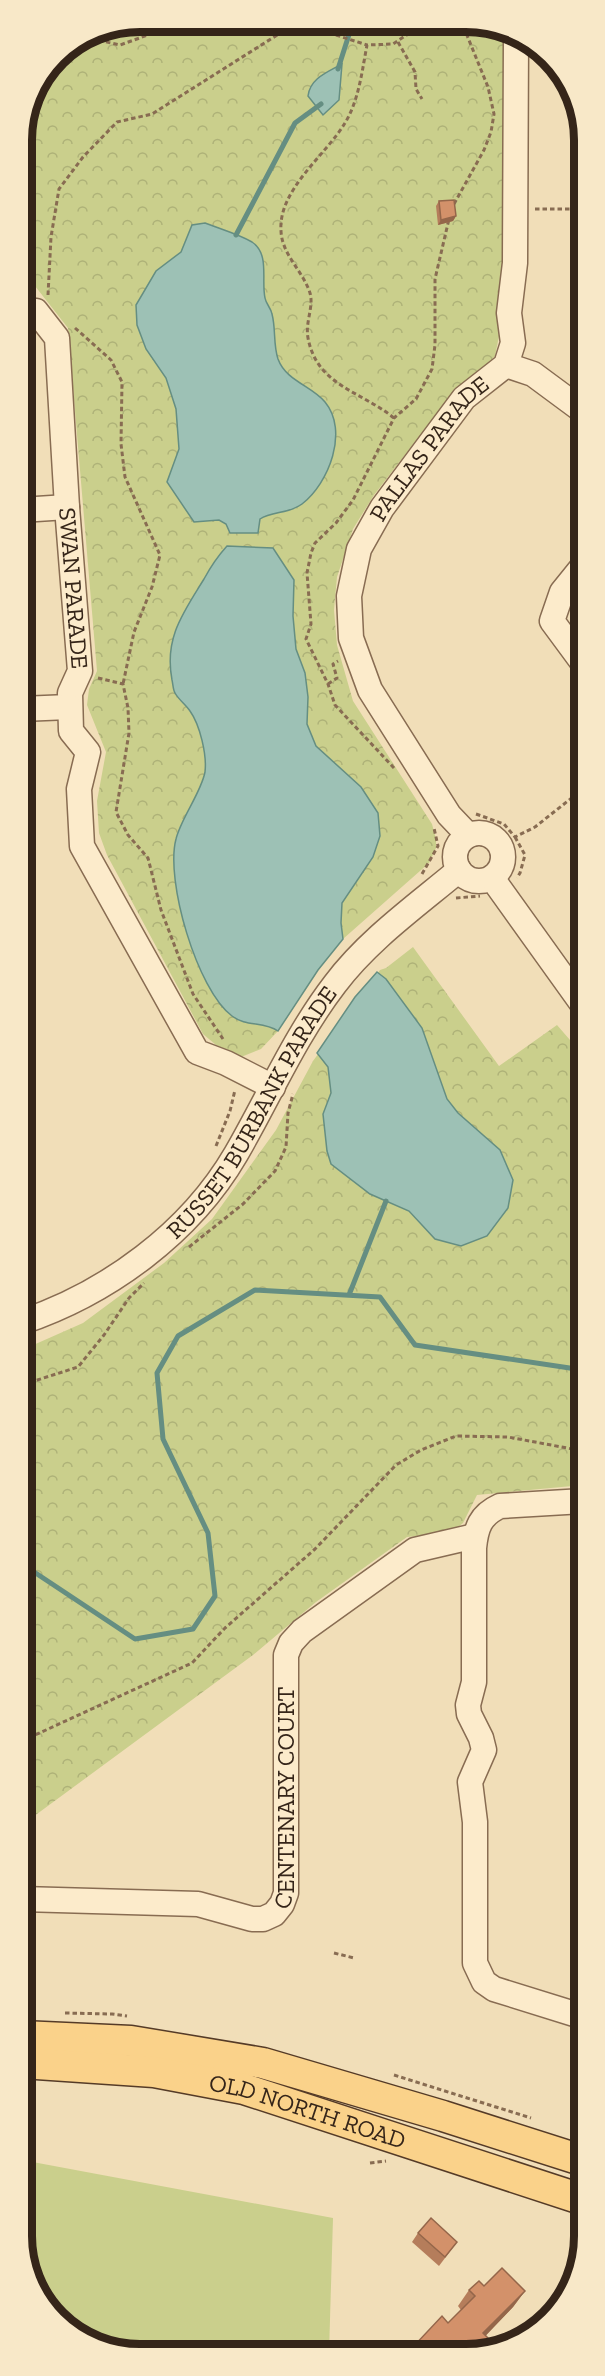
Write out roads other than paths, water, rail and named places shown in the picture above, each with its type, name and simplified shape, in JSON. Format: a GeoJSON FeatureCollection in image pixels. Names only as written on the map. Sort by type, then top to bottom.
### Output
{"type":"FeatureCollection","features":[{"type":"Feature","properties":{"kind":"main road","name":"OLD NORTH ROAD"},"geometry":{"type":"LineString","coordinates":[[32,2036],[131,2041],[263,2063],[444,2116],[573,2157]]}},
{"type":"Feature","properties":{"kind":"main road","name":"OLD NORTH ROAD"},"geometry":{"type":"LineString","coordinates":[[32,2064],[154,2072],[244,2090],[573,2196]]}},
{"type":"Feature","properties":{"kind":"street","name":"PALLAS PARADE"},"geometry":{"type":"LineString","coordinates":[[468,835],[449,815],[370,690],[351,638],[349,596],[360,549],[382,508],[464,398],[506,365],[513,343],[510,313],[515,263],[516,45]]}},
{"type":"Feature","properties":{"kind":"street","name":"SWAN PARADE"},"geometry":{"type":"LineString","coordinates":[[32,305],[57,338],[80,671],[70,693],[69,707],[71,731],[88,752],[79,789],[82,846],[196,1052],[226,1063],[273,1087]]}},
{"type":"Feature","properties":{"kind":"street"},"geometry":{"type":"LineString","coordinates":[[506,365],[534,374],[574,404]]}},
{"type":"Feature","properties":{"kind":"street"},"geometry":{"type":"LineString","coordinates":[[32,509],[67,507]]}},
{"type":"Feature","properties":{"kind":"street"},"geometry":{"type":"LineString","coordinates":[[574,577],[562,592],[552,621],[574,650]]}},
{"type":"Feature","properties":{"kind":"street"},"geometry":{"type":"LineString","coordinates":[[32,709],[69,707]]}},
{"type":"Feature","properties":{"kind":"street"},"geometry":{"type":"LineString","coordinates":[[502,885],[470,880],[459,870],[455,863],[457,847],[468,835],[484,833],[498,842],[502,848],[502,885],[574,991]]}},
{"type":"Feature","properties":{"kind":"street","name":"RUSSET BURBANK PARADE"},"geometry":{"type":"LineString","coordinates":[[32,1318],[86,1295],[119,1274],[154,1248],[187,1217],[213,1187],[235,1156],[314,1012],[360,954],[459,870]]}},
{"type":"Feature","properties":{"kind":"street"},"geometry":{"type":"LineString","coordinates":[[573,1502],[500,1506],[482,1518],[474,1546],[474,1682],[468,1705],[469,1714],[481,1738],[484,1750],[470,1782],[475,1822],[475,1963],[484,1982],[494,1989],[573,2014]]}},
{"type":"Feature","properties":{"kind":"street","name":"CENTENARY COURT"},"geometry":{"type":"LineString","coordinates":[[32,1899],[198,1904],[252,1918],[263,1918],[274,1914],[282,1904],[286,1893],[285,1655],[288,1649],[302,1631],[414,1550],[425,1546],[474,1546]]}},
{"type":"Feature","properties":{"kind":"water"},"geometry":{"type":"Polygon","coordinates":[[[342,64],[339,100],[323,115],[308,96],[309,90],[320,76],[342,64]]]}},
{"type":"Feature","properties":{"kind":"water"},"geometry":{"type":"Polygon","coordinates":[[[205,223],[241,237],[258,247],[263,260],[265,298],[273,320],[278,359],[287,373],[320,396],[332,414],[335,427],[333,456],[312,495],[297,507],[260,519],[258,533],[230,533],[226,524],[219,520],[194,522],[167,482],[179,449],[176,409],[166,378],[146,349],[137,325],[136,305],[156,271],[181,252],[192,225],[205,223]]]}},
{"type":"Feature","properties":{"kind":"water"},"geometry":{"type":"Polygon","coordinates":[[[227,546],[273,548],[294,580],[293,616],[296,649],[305,673],[308,697],[307,724],[316,746],[361,787],[378,813],[380,836],[373,857],[342,903],[343,939],[318,970],[278,1031],[237,1019],[219,1003],[196,959],[187,933],[175,880],[176,839],[203,780],[205,757],[197,724],[174,690],[170,665],[171,651],[177,626],[212,566],[227,546]]]}},
{"type":"Feature","properties":{"kind":"water"},"geometry":{"type":"Polygon","coordinates":[[[377,972],[386,979],[422,1028],[447,1099],[458,1113],[500,1150],[513,1180],[508,1208],[487,1236],[461,1246],[435,1239],[409,1211],[370,1194],[331,1164],[327,1151],[323,1114],[331,1093],[328,1067],[317,1053],[355,997],[377,972]]]}},
{"type":"Feature","properties":{"kind":"waterway"},"geometry":{"type":"LineString","coordinates":[[338,69],[350,32]]}},
{"type":"Feature","properties":{"kind":"waterway"},"geometry":{"type":"LineString","coordinates":[[236,235],[295,123],[321,104]]}},
{"type":"Feature","properties":{"kind":"waterway"},"geometry":{"type":"LineString","coordinates":[[349,1295],[386,1201]]}},
{"type":"Feature","properties":{"kind":"waterway"},"geometry":{"type":"LineString","coordinates":[[32,1571],[135,1639],[193,1629],[215,1596],[208,1533],[163,1439],[157,1373],[178,1336],[255,1290],[380,1297],[415,1345],[573,1369]]}}]}
